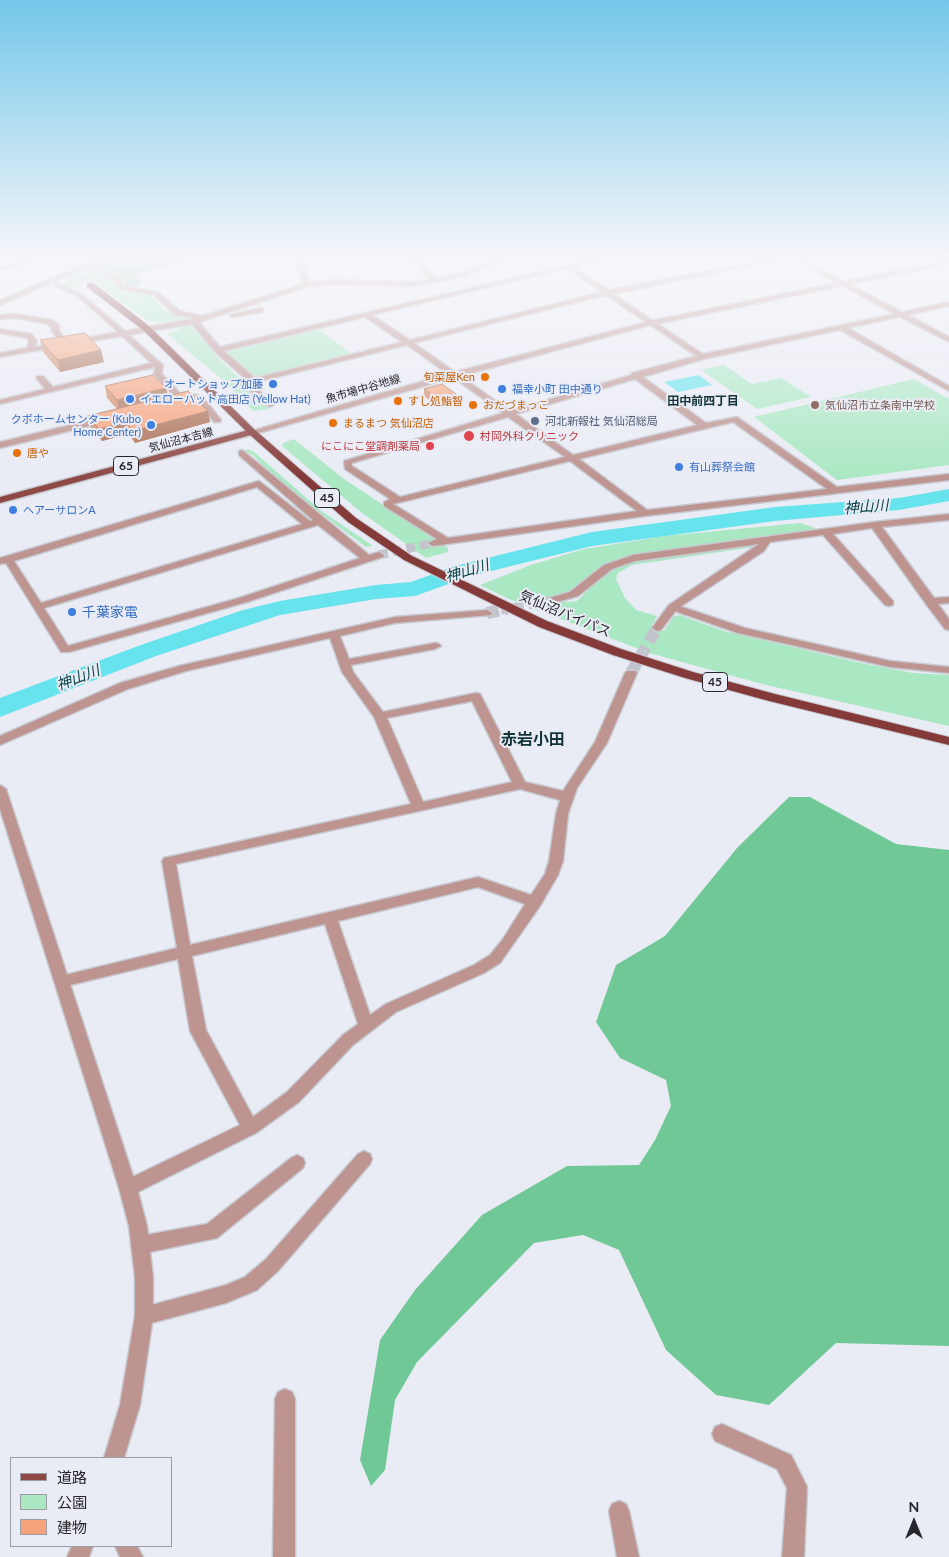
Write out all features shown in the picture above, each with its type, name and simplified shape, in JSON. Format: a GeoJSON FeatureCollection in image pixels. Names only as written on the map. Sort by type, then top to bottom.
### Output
{"type":"FeatureCollection","features":[{"type":"Feature","properties":{"kind":"highway","name":"気仙沼バイパス"},"geometry":{"type":"LineString","coordinates":[[151,333],[252,432],[352,520],[408,558],[543,624],[617,652],[689,675],[949,741]]}},
{"type":"Feature","properties":{"kind":"main road","name":"気仙沼本吉線"},"geometry":{"type":"LineString","coordinates":[[0,500],[252,432]]}},
{"type":"Feature","properties":{"kind":"street"},"geometry":{"type":"LineString","coordinates":[[9,333],[28,336],[33,341],[31,348]]}},
{"type":"Feature","properties":{"kind":"street"},"geometry":{"type":"LineString","coordinates":[[57,333],[64,343]]}},
{"type":"Feature","properties":{"kind":"street"},"geometry":{"type":"LineString","coordinates":[[0,355],[119,333]]}},
{"type":"Feature","properties":{"kind":"street"},"geometry":{"type":"LineString","coordinates":[[123,333],[160,367],[158,374],[183,401],[163,405]]}},
{"type":"Feature","properties":{"kind":"street"},"geometry":{"type":"LineString","coordinates":[[204,333],[218,350],[253,381],[253,389],[270,405]]}},
{"type":"Feature","properties":{"kind":"street"},"geometry":{"type":"LineString","coordinates":[[218,350],[291,333]]}},
{"type":"Feature","properties":{"kind":"street"},"geometry":{"type":"LineString","coordinates":[[393,333],[572,458],[644,513]]}},
{"type":"Feature","properties":{"kind":"street"},"geometry":{"type":"LineString","coordinates":[[253,381],[446,333]]}},
{"type":"Feature","properties":{"kind":"street","name":"魚市場中谷地線"},"geometry":{"type":"LineString","coordinates":[[252,432],[614,333]]}},
{"type":"Feature","properties":{"kind":"street"},"geometry":{"type":"LineString","coordinates":[[665,333],[702,357]]}},
{"type":"Feature","properties":{"kind":"street"},"geometry":{"type":"LineString","coordinates":[[397,499],[348,467],[348,461],[635,375],[702,357],[815,333]]}},
{"type":"Feature","properties":{"kind":"street"},"geometry":{"type":"LineString","coordinates":[[851,333],[948,387]]}},
{"type":"Feature","properties":{"kind":"street"},"geometry":{"type":"LineString","coordinates":[[934,333],[949,340]]}},
{"type":"Feature","properties":{"kind":"street"},"geometry":{"type":"LineString","coordinates":[[0,402],[157,364]]}},
{"type":"Feature","properties":{"kind":"street"},"geometry":{"type":"LineString","coordinates":[[635,375],[704,426]]}},
{"type":"Feature","properties":{"kind":"street"},"geometry":{"type":"LineString","coordinates":[[40,378],[51,390]]}},
{"type":"Feature","properties":{"kind":"street"},"geometry":{"type":"LineString","coordinates":[[178,395],[195,397],[204,404],[217,420]]}},
{"type":"Feature","properties":{"kind":"street"},"geometry":{"type":"LineString","coordinates":[[0,445],[115,417]]}},
{"type":"Feature","properties":{"kind":"street"},"geometry":{"type":"LineString","coordinates":[[445,540],[387,504],[397,499],[734,420],[836,491]]}},
{"type":"Feature","properties":{"kind":"street"},"geometry":{"type":"LineString","coordinates":[[242,453],[320,521],[374,557],[243,600],[64,650],[38,607],[4,560],[259,484],[308,524]]}},
{"type":"Feature","properties":{"kind":"street"},"geometry":{"type":"LineString","coordinates":[[433,543],[644,513],[949,477]]}},
{"type":"Feature","properties":{"kind":"street"},"geometry":{"type":"LineString","coordinates":[[553,600],[580,591],[608,567],[620,561],[652,554],[875,525],[948,519]]}},
{"type":"Feature","properties":{"kind":"street"},"geometry":{"type":"LineString","coordinates":[[38,607],[320,521]]}},
{"type":"Feature","properties":{"kind":"street"},"geometry":{"type":"LineString","coordinates":[[875,525],[949,628]]}},
{"type":"Feature","properties":{"kind":"street"},"geometry":{"type":"LineString","coordinates":[[826,532],[889,603]]}},
{"type":"Feature","properties":{"kind":"street"},"geometry":{"type":"LineString","coordinates":[[657,628],[673,607],[760,549],[767,540]]}},
{"type":"Feature","properties":{"kind":"street"},"geometry":{"type":"LineString","coordinates":[[930,602],[949,600]]}},
{"type":"Feature","properties":{"kind":"street"},"geometry":{"type":"LineString","coordinates":[[673,607],[742,632],[890,664],[949,670]]}},
{"type":"Feature","properties":{"kind":"street"},"geometry":{"type":"LineString","coordinates":[[0,741],[124,686],[184,668],[395,620],[487,613]]}},
{"type":"Feature","properties":{"kind":"street"},"geometry":{"type":"LineString","coordinates":[[334,634],[348,672],[380,716],[419,807]]}},
{"type":"Feature","properties":{"kind":"street"},"geometry":{"type":"LineString","coordinates":[[345,663],[436,646]]}},
{"type":"Feature","properties":{"kind":"street"},"geometry":{"type":"LineString","coordinates":[[128,1188],[250,1128],[293,1097],[348,1040],[366,1026],[408,999],[479,969],[494,959],[551,874],[556,861],[562,814],[570,787],[601,743],[631,672]]}},
{"type":"Feature","properties":{"kind":"street"},"geometry":{"type":"LineString","coordinates":[[380,716],[476,697],[520,785]]}},
{"type":"Feature","properties":{"kind":"street"},"geometry":{"type":"LineString","coordinates":[[250,1128],[198,1031],[169,861],[520,785],[568,797]]}},
{"type":"Feature","properties":{"kind":"street"},"geometry":{"type":"LineString","coordinates":[[0,789],[128,1188],[140,1244],[144,1277],[144,1316],[130,1406],[114,1457]]}},
{"type":"Feature","properties":{"kind":"street"},"geometry":{"type":"LineString","coordinates":[[62,981],[478,882],[534,902]]}},
{"type":"Feature","properties":{"kind":"street"},"geometry":{"type":"LineString","coordinates":[[330,918],[366,1026]]}},
{"type":"Feature","properties":{"kind":"street"},"geometry":{"type":"LineString","coordinates":[[144,1316],[226,1294],[251,1284],[272,1265],[364,1159]]}},
{"type":"Feature","properties":{"kind":"street"},"geometry":{"type":"LineString","coordinates":[[140,1244],[211,1232],[297,1163]]}},
{"type":"Feature","properties":{"kind":"street"},"geometry":{"type":"LineString","coordinates":[[284,1557],[285,1399]]}},
{"type":"Feature","properties":{"kind":"street"},"geometry":{"type":"LineString","coordinates":[[722,1434],[784,1462],[797,1487],[793,1557]]}},
{"type":"Feature","properties":{"kind":"street"},"geometry":{"type":"LineString","coordinates":[[619,1511],[628,1557]]}},
{"type":"Feature","properties":{"kind":"green space"},"geometry":{"type":"Polygon","coordinates":[[[198,333],[219,359],[270,407],[269,409],[253,411],[224,381],[167,334],[198,333]]]}},
{"type":"Feature","properties":{"kind":"green space"},"geometry":{"type":"Polygon","coordinates":[[[303,333],[323,333],[352,354],[256,379],[225,351],[303,333]]]}},
{"type":"Feature","properties":{"kind":"green space"},"geometry":{"type":"Polygon","coordinates":[[[724,365],[752,384],[781,378],[811,397],[757,409],[701,370],[724,365]]]}},
{"type":"Feature","properties":{"kind":"green space"},"geometry":{"type":"Polygon","coordinates":[[[914,379],[949,399],[949,465],[837,480],[754,417],[914,379]]]}},
{"type":"Feature","properties":{"kind":"green space"},"geometry":{"type":"Polygon","coordinates":[[[294,439],[344,479],[448,548],[448,552],[426,558],[362,513],[282,446],[283,443],[294,439]]]}},
{"type":"Feature","properties":{"kind":"green space"},"geometry":{"type":"Polygon","coordinates":[[[248,449],[253,451],[320,510],[373,546],[366,547],[276,480],[253,455],[244,451],[248,449]]]}},
{"type":"Feature","properties":{"kind":"green space"},"geometry":{"type":"Polygon","coordinates":[[[800,523],[815,528],[817,532],[627,557],[559,597],[558,600],[567,602],[577,601],[606,572],[625,562],[758,543],[759,546],[754,547],[632,565],[618,573],[616,579],[625,598],[636,610],[657,616],[651,627],[664,631],[673,617],[679,615],[724,631],[861,663],[913,673],[949,675],[949,726],[766,685],[649,653],[509,599],[480,585],[531,565],[584,549],[665,536],[800,523]]]}},
{"type":"Feature","properties":{"kind":"green space"},"geometry":{"type":"Polygon","coordinates":[[[789,797],[810,797],[896,844],[949,850],[949,1346],[836,1343],[769,1405],[716,1395],[666,1350],[619,1250],[583,1235],[534,1243],[417,1362],[395,1400],[385,1470],[371,1486],[360,1460],[380,1340],[415,1290],[482,1215],[567,1166],[639,1165],[655,1140],[671,1106],[666,1080],[620,1058],[596,1022],[616,965],[665,936],[737,848],[789,797]]]}},
{"type":"Feature","properties":{"kind":"water"},"geometry":{"type":"Polygon","coordinates":[[[699,375],[712,385],[678,392],[664,382],[699,375]]]}},
{"type":"Feature","properties":{"kind":"building"},"geometry":{"type":"Polygon","coordinates":[[[85,333],[101,350],[58,360],[40,340],[85,333]]]}},
{"type":"Feature","properties":{"kind":"building"},"geometry":{"type":"Polygon","coordinates":[[[153,375],[166,388],[117,400],[105,386],[153,375]]]}},
{"type":"Feature","properties":{"kind":"building"},"geometry":{"type":"Polygon","coordinates":[[[442,384],[456,394],[437,399],[424,389],[442,384]]]}},
{"type":"Feature","properties":{"kind":"building"},"geometry":{"type":"Polygon","coordinates":[[[188,391],[208,411],[133,431],[125,422],[99,429],[88,416],[188,391]]]}},
{"type":"Feature","properties":{"kind":"waterway","name":"神山川"},"geometry":{"type":"LineString","coordinates":[[0,708],[147,651],[252,615],[280,608],[376,592],[415,589],[463,571],[592,539],[775,514],[899,504],[949,495]]}},
{"type":"Feature","properties":{"kind":"tunnel"},"geometry":{"type":"LineString","coordinates":[[379,555],[433,543]]}},
{"type":"Feature","properties":{"kind":"tunnel"},"geometry":{"type":"LineString","coordinates":[[501,610],[553,600]]}},
{"type":"Feature","properties":{"kind":"tunnel"},"geometry":{"type":"LineString","coordinates":[[487,613],[507,609]]}},
{"type":"Feature","properties":{"kind":"tunnel"},"geometry":{"type":"LineString","coordinates":[[631,673],[657,628]]}},
{"type":"Feature","properties":{"kind":"place","name":"旬菜屋Ken"},"geometry":{"type":"Point","coordinates":[485,377]}},
{"type":"Feature","properties":{"kind":"place","name":"オートショップ加藤"},"geometry":{"type":"Point","coordinates":[273,384]}},
{"type":"Feature","properties":{"kind":"place","name":"福幸小町 田中通り"},"geometry":{"type":"Point","coordinates":[502,389]}},
{"type":"Feature","properties":{"kind":"place","name":"イエローハット高田店 (Yellow Hat)"},"geometry":{"type":"Point","coordinates":[130,399]}},
{"type":"Feature","properties":{"kind":"place","name":"すし処鮨智"},"geometry":{"type":"Point","coordinates":[398,401]}},
{"type":"Feature","properties":{"kind":"place","name":"おだづまっこ"},"geometry":{"type":"Point","coordinates":[473,405]}},
{"type":"Feature","properties":{"kind":"place","name":"気仙沼市立条南中学校"},"geometry":{"type":"Point","coordinates":[815,405]}},
{"type":"Feature","properties":{"kind":"place","name":"河北新報社 気仙沼総局"},"geometry":{"type":"Point","coordinates":[535,421]}},
{"type":"Feature","properties":{"kind":"place","name":"まるまつ 気仙沼店"},"geometry":{"type":"Point","coordinates":[333,423]}},
{"type":"Feature","properties":{"kind":"place","name":"クボホームセンター (Kubo Home Center)"},"geometry":{"type":"Point","coordinates":[151,425]}},
{"type":"Feature","properties":{"kind":"place","name":"村岡外科クリニック"},"geometry":{"type":"Point","coordinates":[469,436]}},
{"type":"Feature","properties":{"kind":"place","name":"にこにこ堂調剤薬局"},"geometry":{"type":"Point","coordinates":[430,446]}},
{"type":"Feature","properties":{"kind":"place","name":"唐や"},"geometry":{"type":"Point","coordinates":[17,453]}},
{"type":"Feature","properties":{"kind":"place","name":"有山葬祭会館"},"geometry":{"type":"Point","coordinates":[679,467]}},
{"type":"Feature","properties":{"kind":"place","name":"ヘアーサロンA"},"geometry":{"type":"Point","coordinates":[13,510]}},
{"type":"Feature","properties":{"kind":"place","name":"千葉家電"},"geometry":{"type":"Point","coordinates":[72,612]}},
{"type":"Feature","properties":{"kind":"district","name":"田中前四丁目"},"geometry":{"type":"Point","coordinates":[703,401]}},
{"type":"Feature","properties":{"kind":"district","name":"赤岩小田"},"geometry":{"type":"Point","coordinates":[533,740]}}]}
